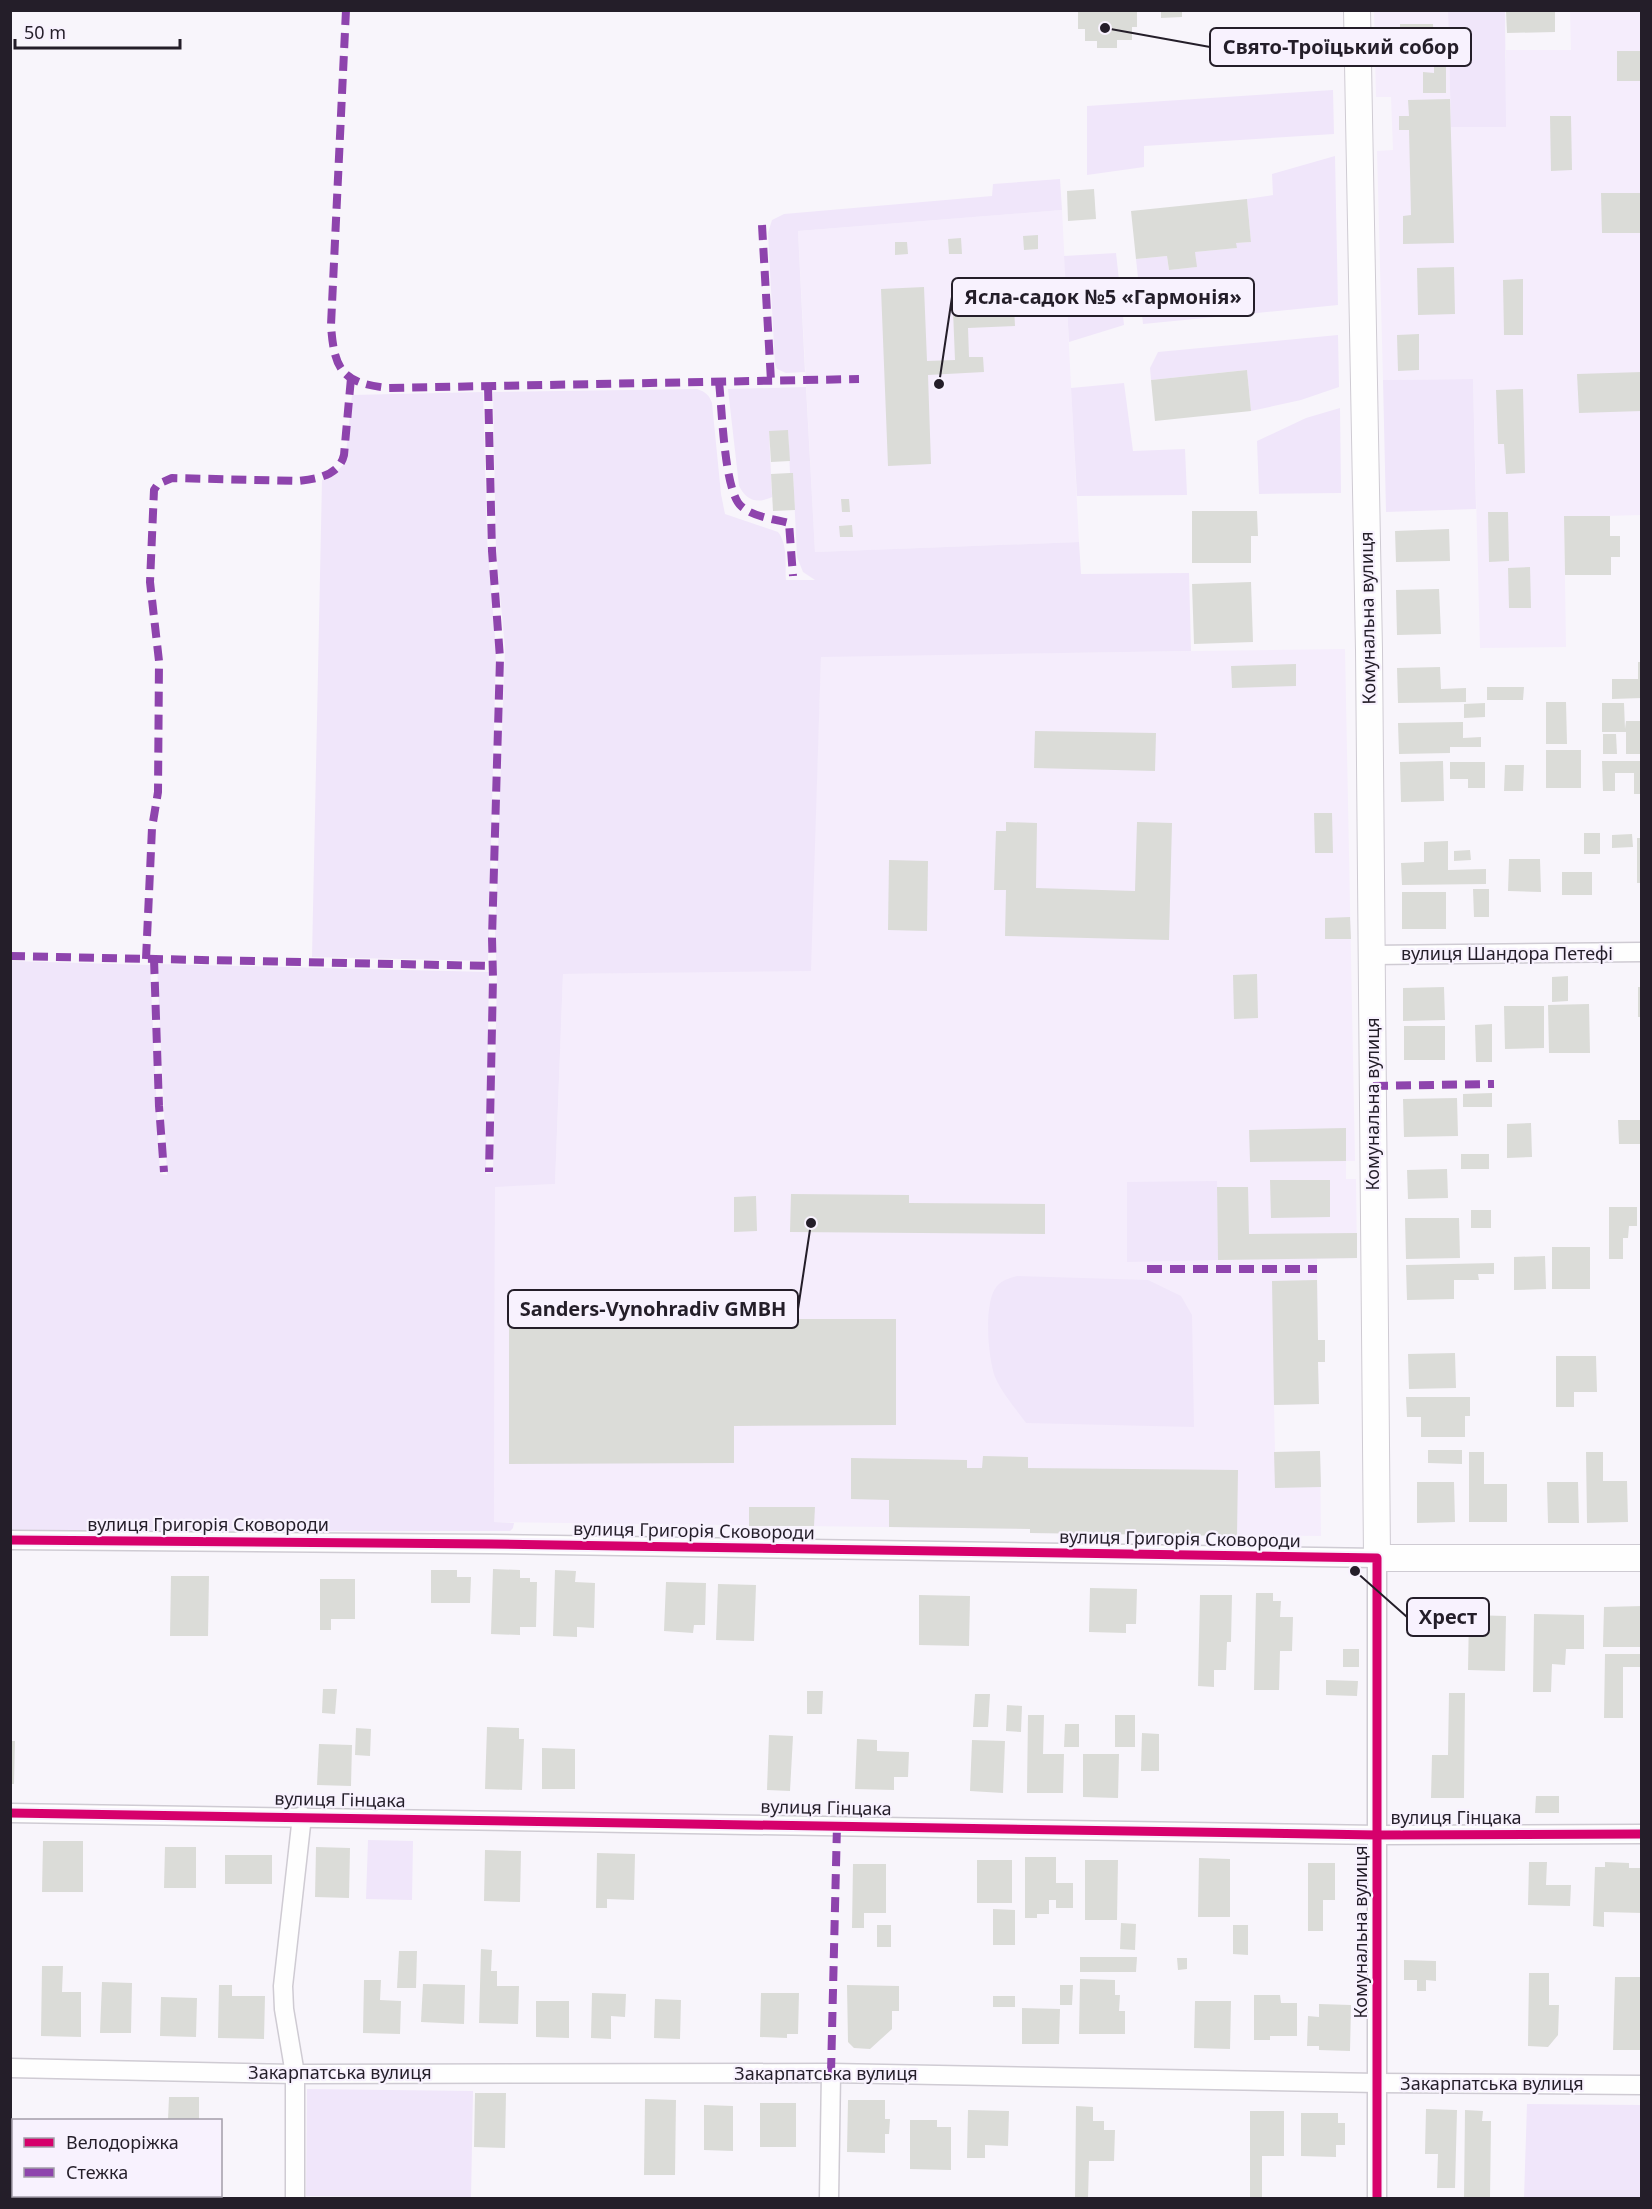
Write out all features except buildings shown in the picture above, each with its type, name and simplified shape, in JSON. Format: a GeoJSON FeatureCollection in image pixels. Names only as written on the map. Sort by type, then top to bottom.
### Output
{"type":"FeatureCollection","features":[{"type":"Feature","properties":{"kind":"main road","name":"Комунальна вулиця"},"geometry":{"type":"LineString","coordinates":[[1357,10],[1372,955],[1377,1558]]}},
{"type":"Feature","properties":{"kind":"main road","name":"вулиця Григорія Сковороди"},"geometry":{"type":"LineString","coordinates":[[1377,1558],[1641,1558]]}},
{"type":"Feature","properties":{"kind":"street","name":"вулиця Шандора Петефі"},"geometry":{"type":"LineString","coordinates":[[1372,955],[1641,952]]}},
{"type":"Feature","properties":{"kind":"street","name":"вулиця Григорія Сковороди"},"geometry":{"type":"LineString","coordinates":[[10,1540],[490,1544],[1377,1558]]}},
{"type":"Feature","properties":{"kind":"street","name":"Комунальна вулиця"},"geometry":{"type":"LineString","coordinates":[[1377,1558],[1377,2199]]}},
{"type":"Feature","properties":{"kind":"street","name":"вулиця Гінцака"},"geometry":{"type":"LineString","coordinates":[[10,1812],[1378,1835],[1641,1834]]}},
{"type":"Feature","properties":{"kind":"street"},"geometry":{"type":"LineString","coordinates":[[295,2199],[295,2074],[284,2009],[283,1986],[302,1816]]}},
{"type":"Feature","properties":{"kind":"street","name":"Закарпатська вулиця"},"geometry":{"type":"LineString","coordinates":[[10,2068],[295,2074],[831,2073],[1377,2083],[1641,2085]]}},
{"type":"Feature","properties":{"kind":"street"},"geometry":{"type":"LineString","coordinates":[[829,2199],[831,2073]]}},
{"type":"Feature","properties":{"kind":"shaded area"},"geometry":{"type":"Polygon","coordinates":[[[1374,11],[1448,11],[1451,127],[1505,127],[1506,50],[1571,50],[1570,11],[1641,11],[1641,515],[1564,517],[1566,647],[1480,648],[1473,379],[1383,380],[1377,151],[1393,150],[1391,97],[1376,97],[1374,11]]]}},
{"type":"Feature","properties":{"kind":"shaded area"},"geometry":{"type":"Polygon","coordinates":[[[1448,11],[1505,11],[1506,127],[1451,127],[1448,11]]]}},
{"type":"Feature","properties":{"kind":"shaded area"},"geometry":{"type":"Polygon","coordinates":[[[1333,90],[1334,134],[1144,146],[1144,167],[1087,175],[1087,106],[1333,90]]]}},
{"type":"Feature","properties":{"kind":"shaded area"},"geometry":{"type":"Polygon","coordinates":[[[1335,156],[1338,305],[1143,324],[1136,259],[1167,256],[1169,270],[1196,267],[1195,252],[1236,248],[1236,243],[1251,242],[1247,199],[1273,195],[1272,174],[1335,156]]]}},
{"type":"Feature","properties":{"kind":"shaded area"},"geometry":{"type":"Polygon","coordinates":[[[1060,179],[1062,210],[798,231],[805,372],[786,373],[777,369],[768,233],[772,220],[784,214],[992,196],[993,184],[1060,179]]]}},
{"type":"Feature","properties":{"kind":"shaded area"},"geometry":{"type":"Polygon","coordinates":[[[1062,210],[1079,542],[815,552],[798,231],[1062,210]]]}},
{"type":"Feature","properties":{"kind":"shaded area"},"geometry":{"type":"Polygon","coordinates":[[[1116,253],[1124,325],[1069,342],[1064,256],[1116,253]]]}},
{"type":"Feature","properties":{"kind":"shaded area"},"geometry":{"type":"Polygon","coordinates":[[[1338,335],[1339,387],[1301,400],[1251,411],[1247,370],[1151,380],[1150,368],[1158,352],[1338,335]]]}},
{"type":"Feature","properties":{"kind":"shaded area"},"geometry":{"type":"Polygon","coordinates":[[[1473,379],[1476,509],[1386,512],[1383,380],[1473,379]]]}},
{"type":"Feature","properties":{"kind":"shaded area"},"geometry":{"type":"Polygon","coordinates":[[[1124,383],[1133,451],[1185,449],[1187,495],[1077,496],[1071,388],[1124,383]]]}},
{"type":"Feature","properties":{"kind":"shaded area"},"geometry":{"type":"Polygon","coordinates":[[[806,387],[815,552],[1079,542],[1081,574],[1189,573],[1191,651],[821,657],[811,971],[563,974],[555,1184],[495,1187],[494,1522],[514,1523],[510,1531],[11,1531],[11,961],[150,965],[160,1174],[167,1175],[157,964],[489,972],[486,1174],[493,1173],[497,975],[495,937],[505,648],[496,551],[493,392],[697,389],[703,391],[712,403],[725,514],[778,532],[785,549],[786,580],[815,580],[803,572],[797,557],[793,473],[790,473],[788,431],[769,432],[772,497],[757,501],[749,498],[739,486],[728,389],[806,387]]]}},
{"type":"Feature","properties":{"kind":"shaded area"},"geometry":{"type":"Polygon","coordinates":[[[483,392],[487,539],[496,649],[488,961],[312,957],[322,480],[335,473],[345,463],[352,395],[483,392]]]}},
{"type":"Feature","properties":{"kind":"shaded area"},"geometry":{"type":"Polygon","coordinates":[[[1340,408],[1341,493],[1259,494],[1257,441],[1306,418],[1340,408]]]}},
{"type":"Feature","properties":{"kind":"shaded area"},"geometry":{"type":"Polygon","coordinates":[[[1345,649],[1355,1161],[1346,1161],[1346,1179],[1356,1179],[1357,1258],[1317,1259],[1318,1340],[1325,1353],[1325,1362],[1318,1362],[1319,1404],[1274,1405],[1275,1452],[1320,1451],[1321,1536],[1030,1533],[1030,1529],[494,1522],[495,1186],[555,1184],[563,974],[810,970],[821,656],[1345,649]]]}},
{"type":"Feature","properties":{"kind":"shaded area"},"geometry":{"type":"Polygon","coordinates":[[[1217,1181],[1218,1260],[1127,1262],[1127,1182],[1217,1181]]]}},
{"type":"Feature","properties":{"kind":"shaded area"},"geometry":{"type":"Polygon","coordinates":[[[1017,1276],[1148,1280],[1181,1296],[1192,1315],[1194,1427],[1026,1423],[995,1377],[990,1357],[988,1330],[990,1304],[997,1286],[1017,1276]]]}},
{"type":"Feature","properties":{"kind":"shaded area"},"geometry":{"type":"Polygon","coordinates":[[[368,1840],[413,1841],[412,1900],[366,1899],[368,1840]]]}},
{"type":"Feature","properties":{"kind":"shaded area"},"geometry":{"type":"Polygon","coordinates":[[[307,2089],[473,2091],[471,2198],[306,2196],[307,2089]]]}},
{"type":"Feature","properties":{"kind":"shaded area"},"geometry":{"type":"Polygon","coordinates":[[[1527,2104],[1641,2105],[1641,2198],[1524,2198],[1527,2104]]]}},
{"type":"Feature","properties":{"kind":"marked path"},"geometry":{"type":"LineString","coordinates":[[346,10],[331,325],[332,341],[338,364],[351,378],[361,383],[388,388],[859,379]]}},
{"type":"Feature","properties":{"kind":"marked path"},"geometry":{"type":"LineString","coordinates":[[762,225],[771,381]]}},
{"type":"Feature","properties":{"kind":"marked path"},"geometry":{"type":"LineString","coordinates":[[146,959],[152,828],[158,792],[159,661],[150,582],[154,490],[158,484],[172,478],[298,481],[332,472],[344,455],[351,378]]}},
{"type":"Feature","properties":{"kind":"marked path"},"geometry":{"type":"LineString","coordinates":[[719,382],[727,467],[735,497],[741,506],[751,513],[789,523],[793,576]]}},
{"type":"Feature","properties":{"kind":"marked path"},"geometry":{"type":"LineString","coordinates":[[488,386],[492,551],[500,658],[492,938],[489,1172]]}},
{"type":"Feature","properties":{"kind":"marked path"},"geometry":{"type":"LineString","coordinates":[[10,956],[492,966]]}},
{"type":"Feature","properties":{"kind":"marked path"},"geometry":{"type":"LineString","coordinates":[[154,959],[159,1106],[164,1172]]}},
{"type":"Feature","properties":{"kind":"marked path"},"geometry":{"type":"LineString","coordinates":[[1373,1086],[1494,1084]]}},
{"type":"Feature","properties":{"kind":"marked path"},"geometry":{"type":"LineString","coordinates":[[1147,1269],[1317,1269]]}},
{"type":"Feature","properties":{"kind":"marked path"},"geometry":{"type":"LineString","coordinates":[[831,2073],[837,1825]]}},
{"type":"Feature","properties":{"kind":"cycle path"},"geometry":{"type":"LineString","coordinates":[[10,1540],[490,1544],[1377,1558],[1377,2198]]}},
{"type":"Feature","properties":{"kind":"cycle path"},"geometry":{"type":"LineString","coordinates":[[10,1813],[1378,1835],[1642,1834]]}},
{"type":"Feature","properties":{"kind":"place","name":"Свято-Троїцький собор"},"geometry":{"type":"Point","coordinates":[1105,28]}},
{"type":"Feature","properties":{"kind":"place","name":"Ясла-садок №5 «Гармонія»"},"geometry":{"type":"Point","coordinates":[939,384]}},
{"type":"Feature","properties":{"kind":"place","name":"Sanders-Vynohradiv GMBH"},"geometry":{"type":"Point","coordinates":[811,1223]}},
{"type":"Feature","properties":{"kind":"place","name":"Хрест"},"geometry":{"type":"Point","coordinates":[1355,1571]}}]}
